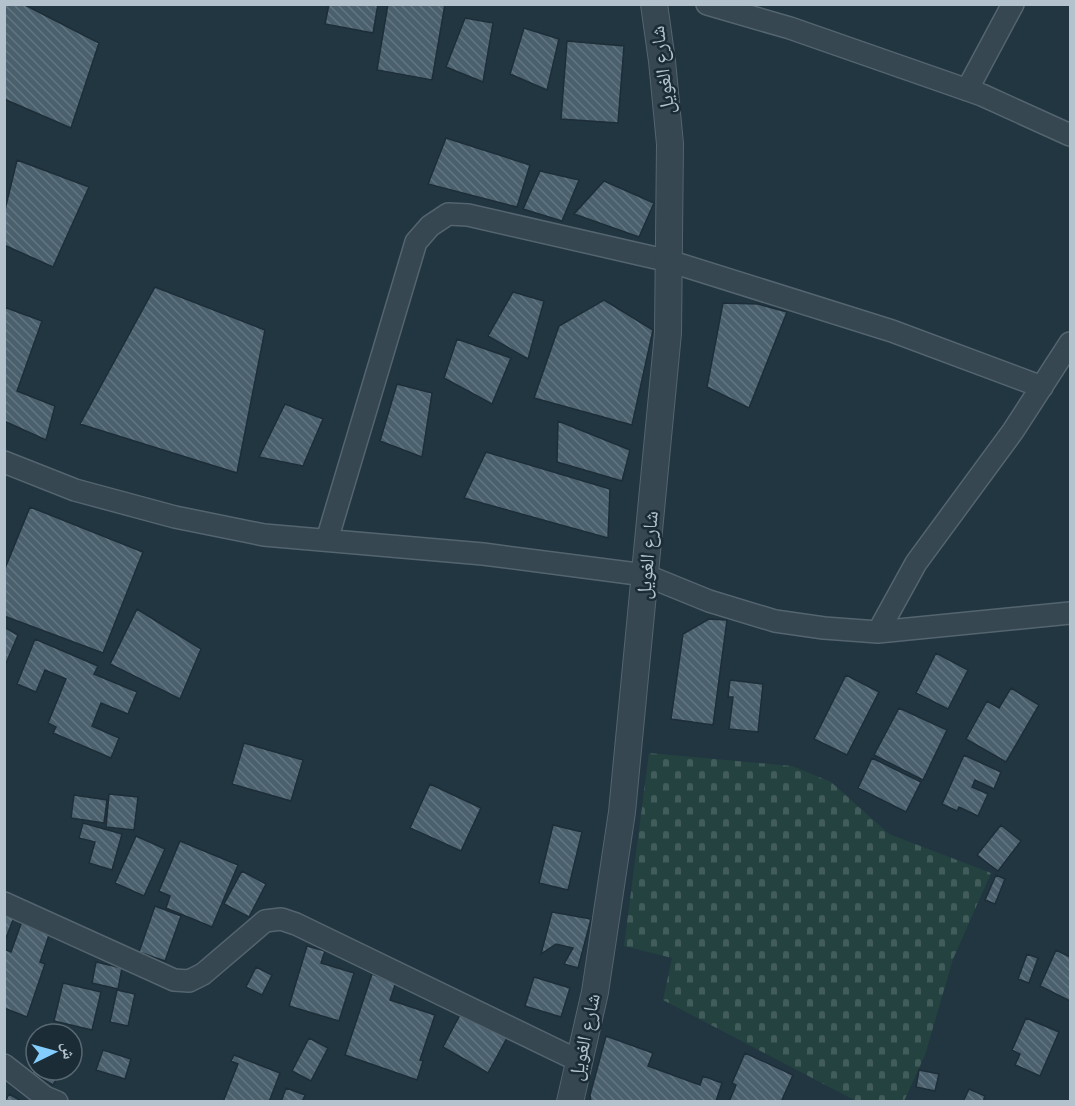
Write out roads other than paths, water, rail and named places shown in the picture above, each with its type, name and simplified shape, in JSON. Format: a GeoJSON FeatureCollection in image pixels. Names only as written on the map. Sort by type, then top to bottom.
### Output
{"type":"FeatureCollection","features":[{"type":"Feature","properties":{"kind":"street","name":"شارع الغويل"},"geometry":{"type":"LineString","coordinates":[[570,1101],[595,992],[621,812],[668,333],[670,144],[654,4]]}},
{"type":"Feature","properties":{"kind":"street"},"geometry":{"type":"LineString","coordinates":[[707,4],[790,28],[967,90],[1071,135]]}},
{"type":"Feature","properties":{"kind":"street"},"geometry":{"type":"LineString","coordinates":[[967,90],[1013,4]]}},
{"type":"Feature","properties":{"kind":"street"},"geometry":{"type":"LineString","coordinates":[[327,540],[416,242],[430,226],[448,214],[468,215],[669,261],[892,331],[1042,387]]}},
{"type":"Feature","properties":{"kind":"street"},"geometry":{"type":"LineString","coordinates":[[878,632],[916,563],[1013,431],[1071,343]]}},
{"type":"Feature","properties":{"kind":"street"},"geometry":{"type":"LineString","coordinates":[[4,462],[75,490],[175,517],[264,535],[483,554],[645,575],[709,601],[775,621],[824,628],[878,632],[1071,613]]}},
{"type":"Feature","properties":{"kind":"street"},"geometry":{"type":"LineString","coordinates":[[4,903],[174,980],[189,981],[203,974],[265,921],[281,919],[296,924],[579,1060]]}},
{"type":"Feature","properties":{"kind":"street"},"geometry":{"type":"LineString","coordinates":[[4,1065],[45,1097],[57,1101]]}}]}
